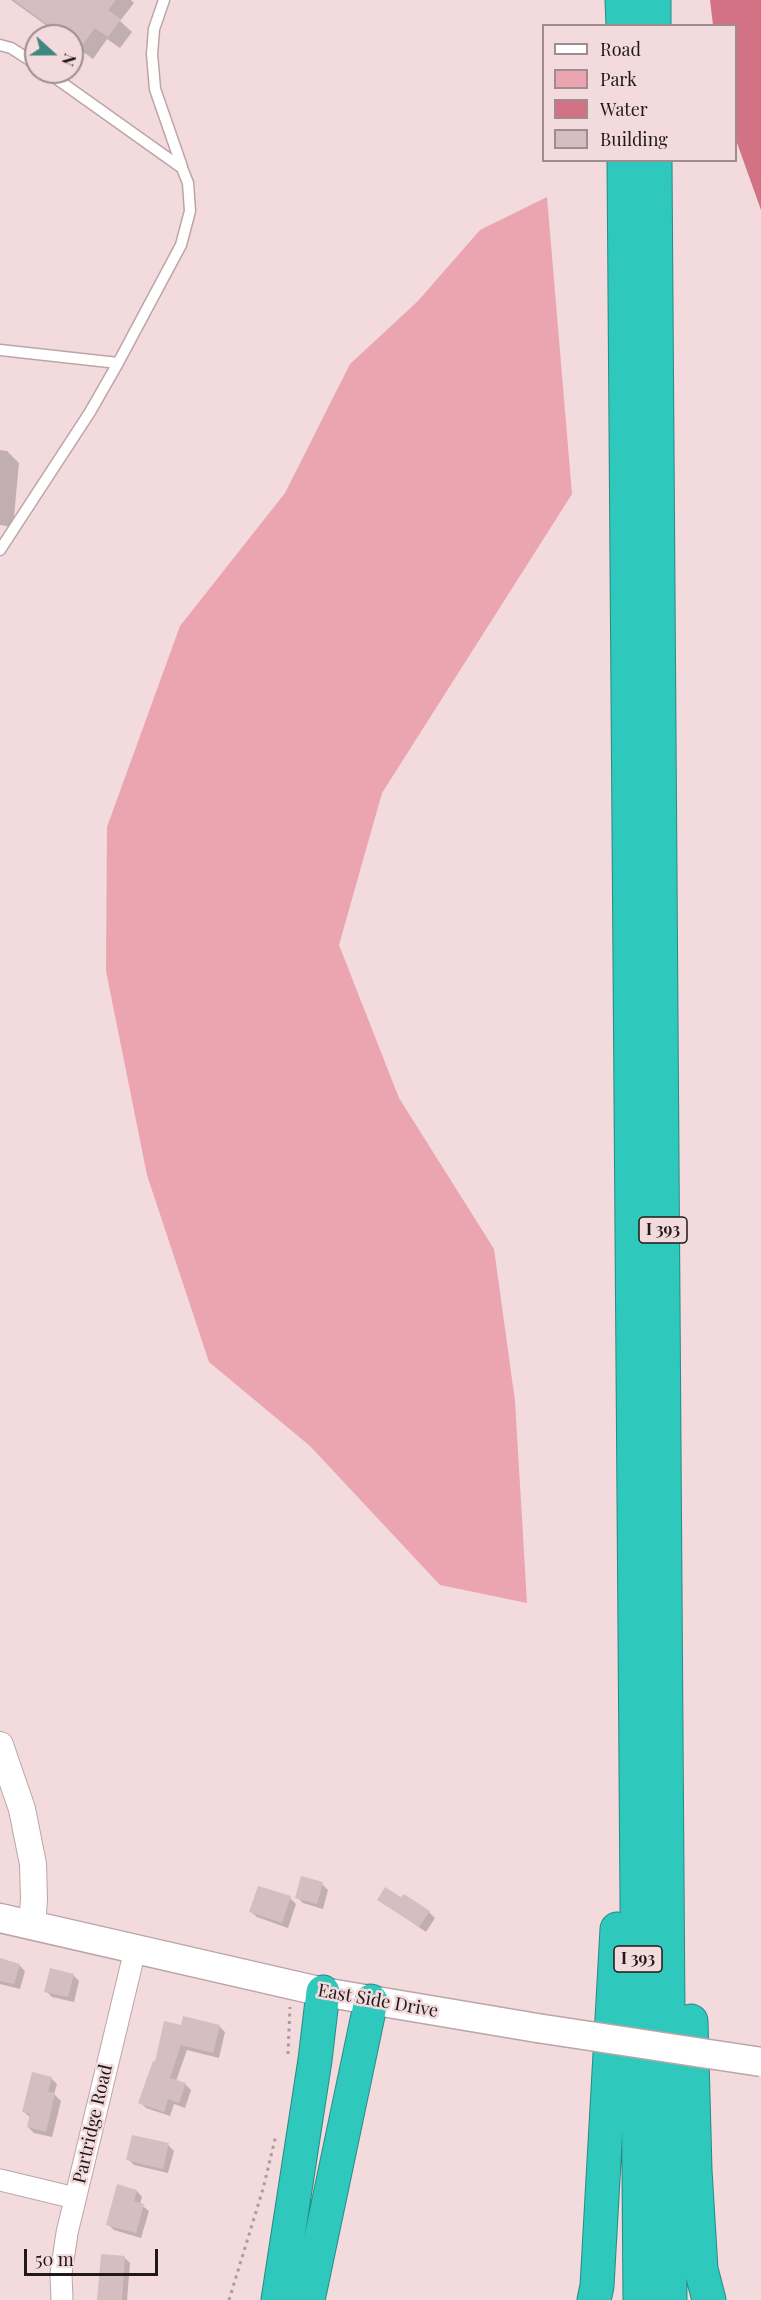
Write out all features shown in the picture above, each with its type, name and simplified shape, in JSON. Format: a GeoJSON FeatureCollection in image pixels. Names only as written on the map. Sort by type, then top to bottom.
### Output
{"type":"FeatureCollection","features":[{"type":"Feature","properties":{"kind":"highway"},"geometry":{"type":"LineString","coordinates":[[622,0],[622,24]]}},
{"type":"Feature","properties":{"kind":"highway"},"geometry":{"type":"LineString","coordinates":[[654,0],[654,24]]}},
{"type":"Feature","properties":{"kind":"highway","name":"I 393"},"geometry":{"type":"LineString","coordinates":[[624,162],[640,2300]]}},
{"type":"Feature","properties":{"kind":"highway","name":"I 393"},"geometry":{"type":"LineString","coordinates":[[655,162],[670,2300]]}},
{"type":"Feature","properties":{"kind":"highway"},"geometry":{"type":"LineString","coordinates":[[664,1449],[684,1728],[695,2170],[701,2270],[709,2300]]}},
{"type":"Feature","properties":{"kind":"highway"},"geometry":{"type":"LineString","coordinates":[[594,2300],[597,2286],[635,1619]]}},
{"type":"Feature","properties":{"kind":"highway"},"geometry":{"type":"LineString","coordinates":[[278,2300],[315,2060],[323,1992]]}},
{"type":"Feature","properties":{"kind":"highway"},"geometry":{"type":"LineString","coordinates":[[308,2300],[371,2001]]}},
{"type":"Feature","properties":{"kind":"main road","name":"East Side Drive"},"geometry":{"type":"LineString","coordinates":[[0,1918],[323,1992],[761,2062]]}},
{"type":"Feature","properties":{"kind":"street"},"geometry":{"type":"LineString","coordinates":[[0,1745],[22,1809],[33,1864],[32,1925]]}},
{"type":"Feature","properties":{"kind":"street","name":"Partridge Road"},"geometry":{"type":"LineString","coordinates":[[62,2300],[61,2274],[67,2233],[135,1950]]}},
{"type":"Feature","properties":{"kind":"street"},"geometry":{"type":"LineString","coordinates":[[0,2180],[75,2199]]}},
{"type":"Feature","properties":{"kind":"lane"},"geometry":{"type":"LineString","coordinates":[[0,550],[90,412],[181,244],[190,212],[188,183],[155,88],[152,54],[153,37],[164,0]]}},
{"type":"Feature","properties":{"kind":"lane"},"geometry":{"type":"LineString","coordinates":[[0,45],[11,48],[24,56]]}},
{"type":"Feature","properties":{"kind":"lane"},"geometry":{"type":"LineString","coordinates":[[64,84],[182,168]]}},
{"type":"Feature","properties":{"kind":"lane"},"geometry":{"type":"LineString","coordinates":[[0,350],[118,363]]}},
{"type":"Feature","properties":{"kind":"path"},"geometry":{"type":"LineString","coordinates":[[288,2054],[290,1985]]}},
{"type":"Feature","properties":{"kind":"path"},"geometry":{"type":"LineString","coordinates":[[229,2300],[263,2189],[277,2133]]}},
{"type":"Feature","properties":{"kind":"green space"},"geometry":{"type":"Polygon","coordinates":[[[547,197],[572,494],[382,793],[339,945],[399,1098],[494,1249],[515,1401],[527,1603],[440,1585],[310,1446],[209,1362],[147,1175],[106,971],[107,827],[180,626],[285,493],[350,364],[418,301],[480,230],[547,197]]]}},
{"type":"Feature","properties":{"kind":"water"},"geometry":{"type":"Polygon","coordinates":[[[710,0],[761,0],[761,210],[737,143],[737,24],[713,24],[710,0]]]}},
{"type":"Feature","properties":{"kind":"building"},"geometry":{"type":"Polygon","coordinates":[[[14,0],[116,0],[108,10],[121,19],[108,37],[95,28],[84,43],[84,24],[47,24],[14,0]]]}},
{"type":"Feature","properties":{"kind":"building"},"geometry":{"type":"Polygon","coordinates":[[[301,1876],[323,1882],[317,1904],[295,1898],[301,1876]]]}},
{"type":"Feature","properties":{"kind":"building"},"geometry":{"type":"Polygon","coordinates":[[[258,1886],[291,1896],[282,1923],[249,1912],[258,1886]]]}},
{"type":"Feature","properties":{"kind":"building"},"geometry":{"type":"Polygon","coordinates":[[[385,1887],[401,1897],[404,1894],[430,1911],[419,1927],[377,1900],[385,1887]]]}},
{"type":"Feature","properties":{"kind":"building"},"geometry":{"type":"Polygon","coordinates":[[[0,1958],[20,1964],[14,1984],[0,1981],[0,1958]]]}},
{"type":"Feature","properties":{"kind":"building"},"geometry":{"type":"Polygon","coordinates":[[[50,1968],[74,1974],[68,1997],[44,1992],[50,1968]]]}},
{"type":"Feature","properties":{"kind":"building"},"geometry":{"type":"Polygon","coordinates":[[[183,2016],[220,2025],[213,2053],[181,2045],[170,2078],[186,2083],[179,2103],[168,2099],[164,2112],[138,2103],[153,2061],[155,2062],[164,2021],[181,2025],[183,2016]]]}},
{"type":"Feature","properties":{"kind":"building"},"geometry":{"type":"Polygon","coordinates":[[[32,2072],[52,2077],[48,2092],[55,2093],[46,2132],[27,2127],[30,2114],[22,2112],[32,2072]]]}},
{"type":"Feature","properties":{"kind":"building"},"geometry":{"type":"Polygon","coordinates":[[[132,2135],[169,2143],[163,2169],[126,2160],[132,2135]]]}},
{"type":"Feature","properties":{"kind":"building"},"geometry":{"type":"Polygon","coordinates":[[[117,2184],[137,2190],[134,2201],[144,2204],[136,2233],[106,2225],[117,2184]]]}},
{"type":"Feature","properties":{"kind":"building"},"geometry":{"type":"Polygon","coordinates":[[[101,2254],[125,2256],[122,2300],[97,2300],[101,2254]]]}}]}
